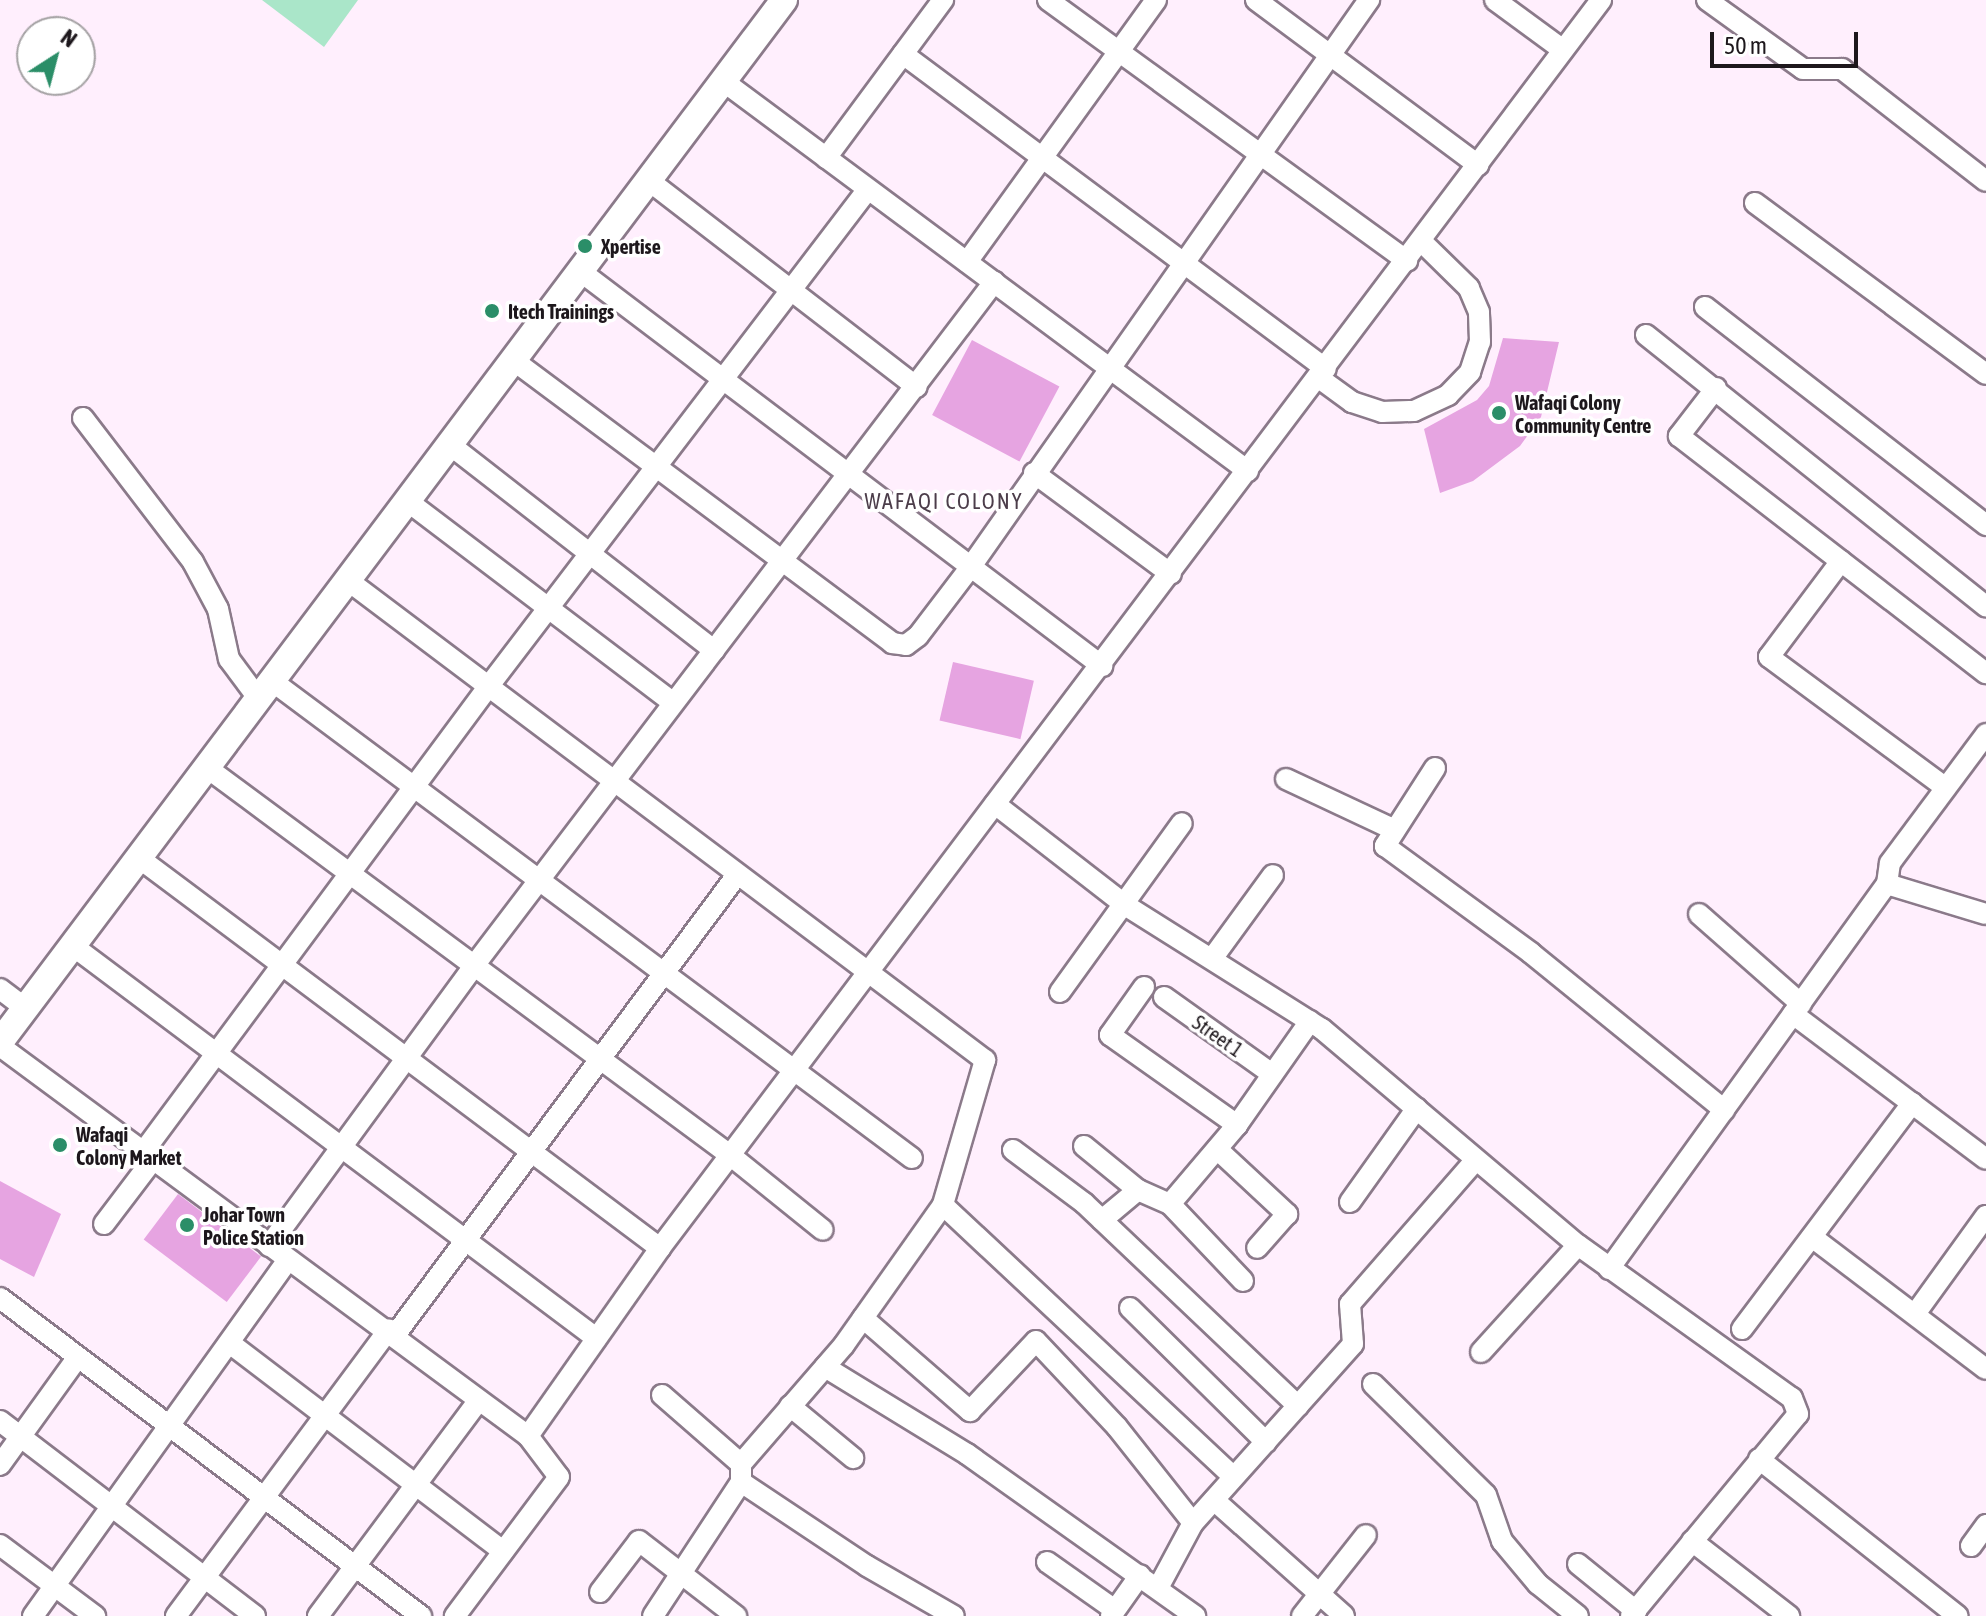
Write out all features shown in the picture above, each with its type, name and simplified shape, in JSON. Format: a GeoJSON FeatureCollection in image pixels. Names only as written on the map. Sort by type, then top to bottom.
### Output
{"type":"FeatureCollection","features":[{"type":"Feature","properties":{"kind":"street"},"geometry":{"type":"LineString","coordinates":[[455,1616],[559,1477],[528,1436],[392,1332],[287,1261],[146,1158],[0,1044],[346,579],[784,0]]}},
{"type":"Feature","properties":{"kind":"street"},"geometry":{"type":"LineString","coordinates":[[826,158],[943,0]]}},
{"type":"Feature","properties":{"kind":"street"},"geometry":{"type":"LineString","coordinates":[[1048,0],[1262,152],[1407,261]]}},
{"type":"Feature","properties":{"kind":"street"},"geometry":{"type":"LineString","coordinates":[[967,262],[1156,0]]}},
{"type":"Feature","properties":{"kind":"street"},"geometry":{"type":"LineString","coordinates":[[1256,0],[1478,165]]}},
{"type":"Feature","properties":{"kind":"street"},"geometry":{"type":"LineString","coordinates":[[513,360],[892,643],[906,645],[918,636],[972,565],[1107,367],[1369,0]]}},
{"type":"Feature","properties":{"kind":"street"},"geometry":{"type":"LineString","coordinates":[[1495,0],[1563,50]]}},
{"type":"Feature","properties":{"kind":"street"},"geometry":{"type":"LineString","coordinates":[[528,1436],[660,1248],[1102,666],[1601,0]]}},
{"type":"Feature","properties":{"kind":"street"},"geometry":{"type":"LineString","coordinates":[[1707,0],[1803,69],[1842,69],[1986,181]]}},
{"type":"Feature","properties":{"kind":"street"},"geometry":{"type":"LineString","coordinates":[[903,54],[1322,373],[1352,402],[1382,412],[1403,411],[1448,395],[1470,372],[1480,342],[1479,312],[1469,288],[1421,241]]}},
{"type":"Feature","properties":{"kind":"street"},"geometry":{"type":"LineString","coordinates":[[723,81],[1248,471]]}},
{"type":"Feature","properties":{"kind":"street"},"geometry":{"type":"LineString","coordinates":[[648,180],[917,387]]}},
{"type":"Feature","properties":{"kind":"street"},"geometry":{"type":"LineString","coordinates":[[104,1224],[217,1055],[488,687],[868,189]]}},
{"type":"Feature","properties":{"kind":"street"},"geometry":{"type":"LineString","coordinates":[[1755,203],[1986,374]]}},
{"type":"Feature","properties":{"kind":"street"},"geometry":{"type":"LineString","coordinates":[[580,271],[851,472],[1102,666]]}},
{"type":"Feature","properties":{"kind":"street"},"geometry":{"type":"LineString","coordinates":[[269,1246],[473,967],[994,282]]}},
{"type":"Feature","properties":{"kind":"street"},"geometry":{"type":"LineString","coordinates":[[1705,307],[1986,525]]}},
{"type":"Feature","properties":{"kind":"street"},"geometry":{"type":"LineString","coordinates":[[1646,335],[1986,606]]}},
{"type":"Feature","properties":{"kind":"street"},"geometry":{"type":"LineString","coordinates":[[1716,388],[1679,436],[1986,673]]}},
{"type":"Feature","properties":{"kind":"street"},"geometry":{"type":"LineString","coordinates":[[83,418],[193,562],[218,609],[229,659],[265,690],[416,787],[912,1158]]}},
{"type":"Feature","properties":{"kind":"street"},"geometry":{"type":"LineString","coordinates":[[449,444],[714,650]]}},
{"type":"Feature","properties":{"kind":"street"},"geometry":{"type":"LineString","coordinates":[[1034,473],[1171,574]]}},
{"type":"Feature","properties":{"kind":"street"},"geometry":{"type":"LineString","coordinates":[[406,500],[673,703]]}},
{"type":"Feature","properties":{"kind":"street"},"geometry":{"type":"LineString","coordinates":[[1841,561],[1769,657],[1945,787]]}},
{"type":"Feature","properties":{"kind":"street"},"geometry":{"type":"LineString","coordinates":[[346,579],[866,974],[985,1060],[943,1205],[863,1318],[790,1406],[741,1473],[653,1616]]}},
{"type":"Feature","properties":{"kind":"street"},"geometry":{"type":"LineString","coordinates":[[1609,1269],[1887,884],[1890,863],[1986,734]]}},
{"type":"Feature","properties":{"kind":"street"},"geometry":{"type":"LineString","coordinates":[[206,767],[730,1155],[823,1230]]}},
{"type":"Feature","properties":{"kind":"street"},"geometry":{"type":"LineString","coordinates":[[1435,768],[1385,846],[1531,953],[1724,1110]]}},
{"type":"Feature","properties":{"kind":"street"},"geometry":{"type":"LineString","coordinates":[[1286,779],[1395,830]]}},
{"type":"Feature","properties":{"kind":"street"},"geometry":{"type":"LineString","coordinates":[[995,804],[1125,905],[1214,956],[1310,1021],[1417,1108],[1474,1162],[1578,1245],[1792,1398],[1798,1414],[1634,1613],[1578,1564]]}},
{"type":"Feature","properties":{"kind":"street"},"geometry":{"type":"LineString","coordinates":[[1060,992],[1182,823]]}},
{"type":"Feature","properties":{"kind":"street"},"geometry":{"type":"LineString","coordinates":[[139,858],[660,1248]]}},
{"type":"Feature","properties":{"kind":"street"},"geometry":{"type":"LineString","coordinates":[[176,1616],[325,1414],[465,1241],[737,875]]}},
{"type":"Feature","properties":{"kind":"street"},"geometry":{"type":"LineString","coordinates":[[1214,956],[1273,875]]}},
{"type":"Feature","properties":{"kind":"street"},"geometry":{"type":"LineString","coordinates":[[1887,884],[1986,914]]}},
{"type":"Feature","properties":{"kind":"street"},"geometry":{"type":"LineString","coordinates":[[1699,914],[1797,1009],[1986,1159]]}},
{"type":"Feature","properties":{"kind":"street"},"geometry":{"type":"LineString","coordinates":[[73,946],[596,1338]]}},
{"type":"Feature","properties":{"kind":"street"},"geometry":{"type":"LineString","coordinates":[[1144,987],[1110,1035],[1237,1125]]}},
{"type":"Feature","properties":{"kind":"street"},"geometry":{"type":"LineString","coordinates":[[0,989],[25,1008]]}},
{"type":"Feature","properties":{"kind":"street","name":"Street 1"},"geometry":{"type":"LineString","coordinates":[[1164,997],[1272,1074]]}},
{"type":"Feature","properties":{"kind":"street"},"geometry":{"type":"LineString","coordinates":[[1170,1204],[1237,1125],[1310,1021]]}},
{"type":"Feature","properties":{"kind":"street"},"geometry":{"type":"LineString","coordinates":[[1742,1329],[1912,1103]]}},
{"type":"Feature","properties":{"kind":"street"},"geometry":{"type":"LineString","coordinates":[[1350,1202],[1417,1108]]}},
{"type":"Feature","properties":{"kind":"street"},"geometry":{"type":"LineString","coordinates":[[1084,1146],[1138,1190],[1170,1204],[1243,1281]]}},
{"type":"Feature","properties":{"kind":"street"},"geometry":{"type":"LineString","coordinates":[[1217,1149],[1287,1214],[1257,1248]]}},
{"type":"Feature","properties":{"kind":"street"},"geometry":{"type":"LineString","coordinates":[[1013,1150],[1102,1220],[1298,1406]]}},
{"type":"Feature","properties":{"kind":"street"},"geometry":{"type":"LineString","coordinates":[[1158,1588],[1193,1523],[1353,1344],[1350,1304],[1474,1162]]}},
{"type":"Feature","properties":{"kind":"street"},"geometry":{"type":"LineString","coordinates":[[1102,1220],[1138,1190]]}},
{"type":"Feature","properties":{"kind":"street"},"geometry":{"type":"LineString","coordinates":[[943,1205],[1234,1477]]}},
{"type":"Feature","properties":{"kind":"street"},"geometry":{"type":"LineString","coordinates":[[1915,1314],[1986,1216]]}},
{"type":"Feature","properties":{"kind":"street"},"geometry":{"type":"LineString","coordinates":[[1812,1237],[1986,1369]]}},
{"type":"Feature","properties":{"kind":"street"},"geometry":{"type":"LineString","coordinates":[[1481,1352],[1578,1245]]}},
{"type":"Feature","properties":{"kind":"street"},"geometry":{"type":"LineString","coordinates":[[33,1616],[231,1344],[287,1261]]}},
{"type":"Feature","properties":{"kind":"street"},"geometry":{"type":"LineString","coordinates":[[0,1298],[421,1616]]}},
{"type":"Feature","properties":{"kind":"street"},"geometry":{"type":"LineString","coordinates":[[1130,1308],[1266,1442]]}},
{"type":"Feature","properties":{"kind":"street"},"geometry":{"type":"LineString","coordinates":[[863,1318],[970,1411],[1036,1341],[1117,1427],[1193,1523]]}},
{"type":"Feature","properties":{"kind":"street"},"geometry":{"type":"LineString","coordinates":[[231,1344],[503,1551]]}},
{"type":"Feature","properties":{"kind":"street"},"geometry":{"type":"LineString","coordinates":[[0,1465],[78,1357]]}},
{"type":"Feature","properties":{"kind":"street"},"geometry":{"type":"LineString","coordinates":[[825,1367],[967,1454],[1195,1616]]}},
{"type":"Feature","properties":{"kind":"street"},"geometry":{"type":"LineString","coordinates":[[1373,1384],[1486,1495],[1502,1541],[1538,1584],[1578,1616]]}},
{"type":"Feature","properties":{"kind":"street"},"geometry":{"type":"LineString","coordinates":[[662,1395],[741,1473],[867,1566],[954,1616]]}},
{"type":"Feature","properties":{"kind":"street"},"geometry":{"type":"LineString","coordinates":[[318,1616],[479,1400]]}},
{"type":"Feature","properties":{"kind":"street"},"geometry":{"type":"LineString","coordinates":[[790,1406],[853,1458]]}},
{"type":"Feature","properties":{"kind":"street"},"geometry":{"type":"LineString","coordinates":[[0,1421],[255,1616]]}},
{"type":"Feature","properties":{"kind":"street"},"geometry":{"type":"LineString","coordinates":[[1759,1459],[1958,1616]]}},
{"type":"Feature","properties":{"kind":"street"},"geometry":{"type":"LineString","coordinates":[[1214,1500],[1344,1616]]}},
{"type":"Feature","properties":{"kind":"street"},"geometry":{"type":"LineString","coordinates":[[1971,1546],[1986,1525]]}},
{"type":"Feature","properties":{"kind":"street"},"geometry":{"type":"LineString","coordinates":[[1302,1616],[1366,1535]]}},
{"type":"Feature","properties":{"kind":"street"},"geometry":{"type":"LineString","coordinates":[[600,1592],[639,1541],[736,1616]]}},
{"type":"Feature","properties":{"kind":"street"},"geometry":{"type":"LineString","coordinates":[[1692,1541],[1789,1616]]}},
{"type":"Feature","properties":{"kind":"street"},"geometry":{"type":"LineString","coordinates":[[0,1545],[95,1616]]}},
{"type":"Feature","properties":{"kind":"street"},"geometry":{"type":"LineString","coordinates":[[1047,1562],[1113,1613],[1140,1575]]}},
{"type":"Feature","properties":{"kind":"green space"},"geometry":{"type":"Polygon","coordinates":[[[262,0],[358,0],[324,47],[262,0]]]}},
{"type":"Feature","properties":{"kind":"building","name":"Wafaqi Colony Community Centre"},"geometry":{"type":"Polygon","coordinates":[[[1503,338],[1559,342],[1541,417],[1520,446],[1473,481],[1440,493],[1424,429],[1477,400],[1489,386],[1503,338]]]}},
{"type":"Feature","properties":{"kind":"building"},"geometry":{"type":"Polygon","coordinates":[[[972,340],[1059,386],[1020,462],[932,415],[972,340]]]}},
{"type":"Feature","properties":{"kind":"building"},"geometry":{"type":"Polygon","coordinates":[[[953,662],[1034,681],[1020,739],[940,720],[953,662]]]}},
{"type":"Feature","properties":{"kind":"building"},"geometry":{"type":"Polygon","coordinates":[[[0,1181],[61,1214],[34,1277],[0,1259],[0,1181]]]}},
{"type":"Feature","properties":{"kind":"building"},"geometry":{"type":"Polygon","coordinates":[[[178,1194],[261,1257],[227,1302],[144,1240],[178,1194]]]}},
{"type":"Feature","properties":{"kind":"place","name":"Xpertise"},"geometry":{"type":"Point","coordinates":[585,246]}},
{"type":"Feature","properties":{"kind":"place","name":"Itech Trainings"},"geometry":{"type":"Point","coordinates":[492,311]}},
{"type":"Feature","properties":{"kind":"place","name":"Wafaqi Colony Community Centre"},"geometry":{"type":"Point","coordinates":[1499,413]}},
{"type":"Feature","properties":{"kind":"place","name":"Wafaqi Colony Market"},"geometry":{"type":"Point","coordinates":[60,1145]}},
{"type":"Feature","properties":{"kind":"place","name":"Johar Town Police Station"},"geometry":{"type":"Point","coordinates":[187,1225]}},
{"type":"Feature","properties":{"kind":"district","name":"WAFAQI COLONY"},"geometry":{"type":"Point","coordinates":[944,502]}}]}
